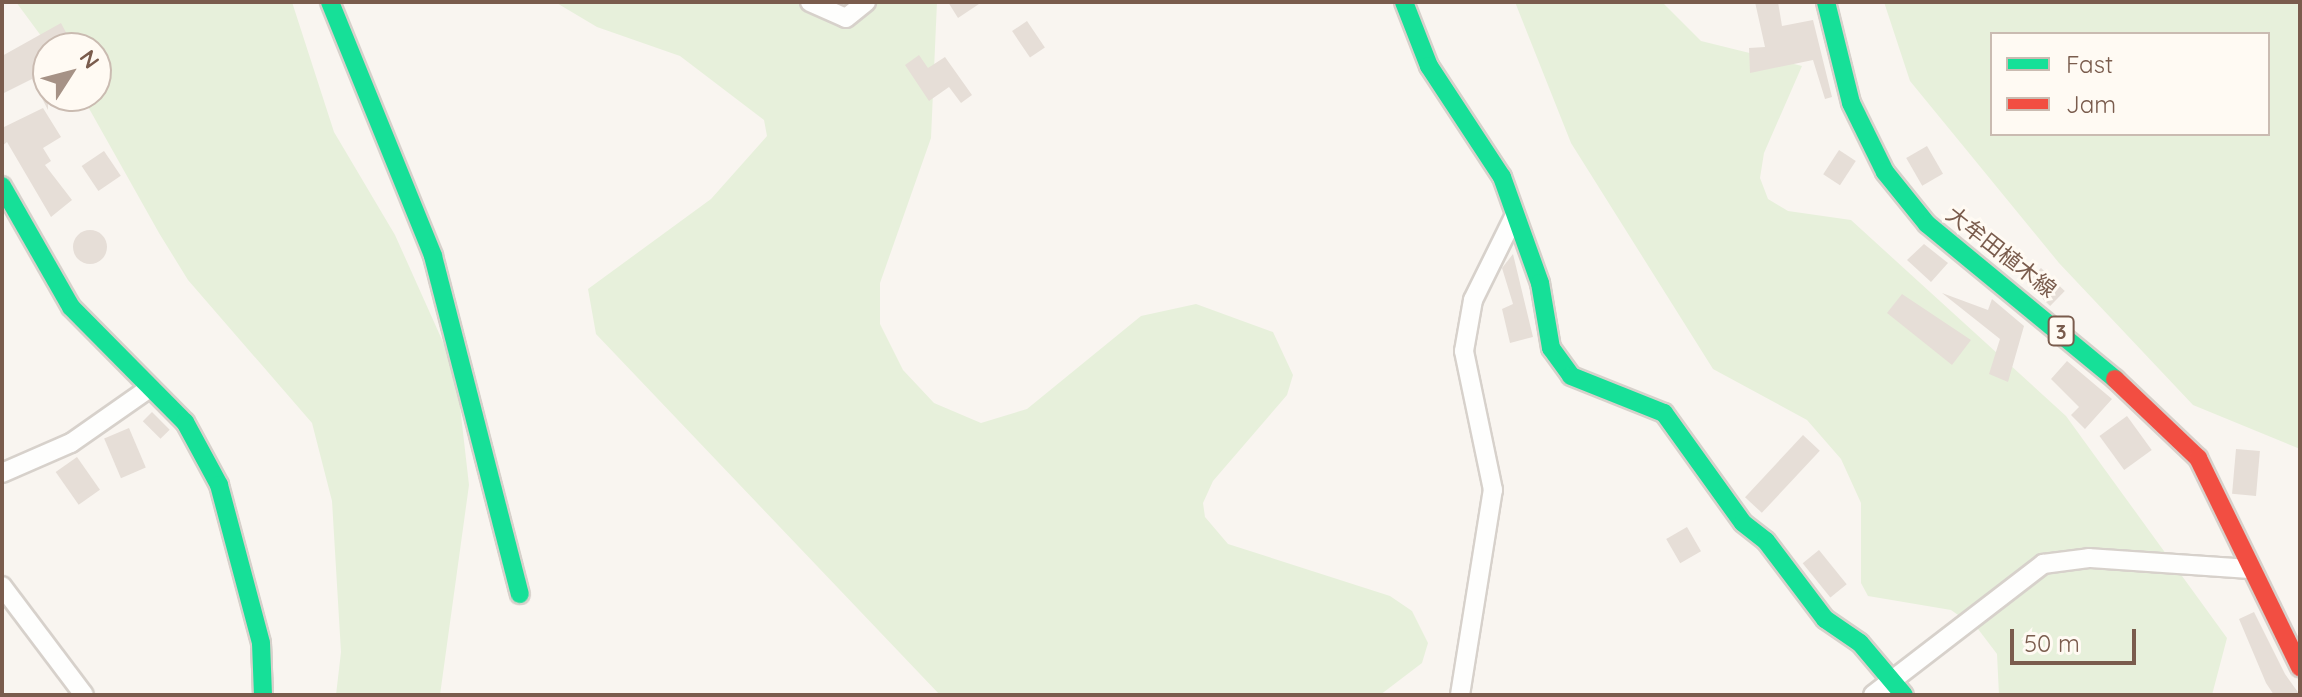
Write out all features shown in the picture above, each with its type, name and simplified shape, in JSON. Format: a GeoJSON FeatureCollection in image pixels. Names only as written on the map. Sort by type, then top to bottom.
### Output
{"type":"FeatureCollection","features":[{"type":"Feature","properties":{"kind":"street"},"geometry":{"type":"LineString","coordinates":[[330,2],[433,256],[520,594]]}},
{"type":"Feature","properties":{"kind":"street"},"geometry":{"type":"LineString","coordinates":[[810,2],[846,18],[866,2]]}},
{"type":"Feature","properties":{"kind":"street"},"geometry":{"type":"LineString","coordinates":[[1404,2],[1429,66],[1489,154],[1540,283],[1551,348],[1571,376],[1664,413],[1825,619],[1900,688]]}},
{"type":"Feature","properties":{"kind":"street","name":"大牟田植木線"},"geometry":{"type":"LineString","coordinates":[[1826,2],[1851,103],[1903,196],[1927,224],[2170,424],[2198,458],[2300,667]]}},
{"type":"Feature","properties":{"kind":"street"},"geometry":{"type":"LineString","coordinates":[[2,186],[71,307],[148,389],[185,422],[219,485],[261,643],[263,695]]}},
{"type":"Feature","properties":{"kind":"street"},"geometry":{"type":"LineString","coordinates":[[1460,695],[1493,490],[1464,351],[1473,300],[1515,215]]}},
{"type":"Feature","properties":{"kind":"street"},"geometry":{"type":"LineString","coordinates":[[2,473],[71,443],[148,389]]}},
{"type":"Feature","properties":{"kind":"street"},"geometry":{"type":"LineString","coordinates":[[1873,695],[1900,688],[1965,619],[2043,564],[2089,558],[2252,569]]}},
{"type":"Feature","properties":{"kind":"street"},"geometry":{"type":"LineString","coordinates":[[2,586],[84,695]]}},
{"type":"Feature","properties":{"kind":"green space"},"geometry":{"type":"Polygon","coordinates":[[[16,2],[292,2],[334,132],[395,235],[456,371],[469,485],[440,695],[336,695],[341,652],[332,501],[312,423],[188,280],[91,112],[112,112],[112,32],[38,32],[16,2]]]}},
{"type":"Feature","properties":{"kind":"green space"},"geometry":{"type":"Polygon","coordinates":[[[555,2],[937,2],[931,138],[880,283],[880,324],[903,370],[934,403],[981,423],[1027,409],[1141,316],[1196,304],[1273,332],[1293,375],[1287,395],[1213,481],[1203,503],[1205,517],[1228,544],[1390,596],[1412,611],[1428,643],[1422,663],[1380,695],[940,695],[596,334],[588,289],[711,199],[767,136],[764,120],[680,56],[597,27],[555,2]]]}},
{"type":"Feature","properties":{"kind":"green space"},"geometry":{"type":"Polygon","coordinates":[[[1515,2],[1662,2],[1701,41],[1802,66],[1764,153],[1760,178],[1768,199],[1788,211],[1851,220],[2066,416],[2227,638],[2212,695],[1999,695],[1997,654],[1978,629],[1951,610],[1868,596],[1861,583],[1861,503],[1841,459],[1807,420],[1713,369],[1571,143],[1515,2]]]}},
{"type":"Feature","properties":{"kind":"green space"},"geometry":{"type":"Polygon","coordinates":[[[1884,2],[2300,2],[2300,449],[2193,405],[2059,263],[1910,81],[1884,2]]]}},
{"type":"Feature","properties":{"kind":"building"},"geometry":{"type":"Polygon","coordinates":[[[948,2],[982,2],[958,18],[948,2]]]}},
{"type":"Feature","properties":{"kind":"building"},"geometry":{"type":"Polygon","coordinates":[[[1755,2],[1778,2],[1782,26],[1813,20],[1832,97],[1825,99],[1813,60],[1750,73],[1749,48],[1765,47],[1755,2]]]}},
{"type":"Feature","properties":{"kind":"building"},"geometry":{"type":"Polygon","coordinates":[[[1027,21],[1045,48],[1030,58],[1012,31],[1027,21]]]}},
{"type":"Feature","properties":{"kind":"building"},"geometry":{"type":"Polygon","coordinates":[[[61,23],[66,32],[45,32],[61,23]]]}},
{"type":"Feature","properties":{"kind":"building"},"geometry":{"type":"Polygon","coordinates":[[[32,39],[32,79],[2,94],[2,56],[32,39]]]}},
{"type":"Feature","properties":{"kind":"building"},"geometry":{"type":"Polygon","coordinates":[[[919,55],[928,68],[945,57],[972,95],[961,103],[949,87],[929,101],[905,65],[919,55]]]}},
{"type":"Feature","properties":{"kind":"building"},"geometry":{"type":"Polygon","coordinates":[[[35,112],[45,112],[61,137],[43,148],[51,161],[45,165],[72,200],[51,217],[7,142],[2,146],[2,128],[35,112]]]}},
{"type":"Feature","properties":{"kind":"building"},"geometry":{"type":"Polygon","coordinates":[[[1927,146],[1943,174],[1922,186],[1906,158],[1927,146]]]}},
{"type":"Feature","properties":{"kind":"building"},"geometry":{"type":"Polygon","coordinates":[[[1839,150],[1856,161],[1840,185],[1823,174],[1839,150]]]}},
{"type":"Feature","properties":{"kind":"building"},"geometry":{"type":"Polygon","coordinates":[[[104,151],[121,176],[98,191],[82,166],[104,151]]]}},
{"type":"Feature","properties":{"kind":"building"},"geometry":{"type":"Polygon","coordinates":[[[90,230],[102,235],[107,247],[102,259],[90,264],[78,259],[73,247],[78,235],[90,230]]]}},
{"type":"Feature","properties":{"kind":"building"},"geometry":{"type":"Polygon","coordinates":[[[1924,244],[1948,263],[1931,282],[1907,260],[1924,244]]]}},
{"type":"Feature","properties":{"kind":"building"},"geometry":{"type":"Polygon","coordinates":[[[1513,254],[1533,337],[1510,343],[1502,309],[1513,304],[1502,268],[1513,254]]]}},
{"type":"Feature","properties":{"kind":"building"},"geometry":{"type":"Polygon","coordinates":[[[2041,268],[2065,291],[2050,306],[2026,283],[2041,268]]]}},
{"type":"Feature","properties":{"kind":"building"},"geometry":{"type":"Polygon","coordinates":[[[1942,293],[1988,310],[1992,299],[2024,326],[2008,382],[1989,374],[2000,339],[1942,293]]]}},
{"type":"Feature","properties":{"kind":"building"},"geometry":{"type":"Polygon","coordinates":[[[1902,294],[1971,340],[1952,365],[1887,313],[1902,294]]]}},
{"type":"Feature","properties":{"kind":"building"},"geometry":{"type":"Polygon","coordinates":[[[2067,361],[2112,399],[2085,429],[2071,415],[2079,407],[2051,379],[2067,361]]]}},
{"type":"Feature","properties":{"kind":"building"},"geometry":{"type":"Polygon","coordinates":[[[152,412],[170,430],[160,439],[143,421],[152,412]]]}},
{"type":"Feature","properties":{"kind":"building"},"geometry":{"type":"Polygon","coordinates":[[[2127,416],[2152,450],[2124,470],[2099,436],[2127,416]]]}},
{"type":"Feature","properties":{"kind":"building"},"geometry":{"type":"Polygon","coordinates":[[[129,428],[146,468],[121,478],[104,439],[129,428]]]}},
{"type":"Feature","properties":{"kind":"building"},"geometry":{"type":"Polygon","coordinates":[[[1803,435],[1820,451],[1762,513],[1745,497],[1803,435]]]}},
{"type":"Feature","properties":{"kind":"building"},"geometry":{"type":"Polygon","coordinates":[[[2236,449],[2260,451],[2256,496],[2232,494],[2236,449]]]}},
{"type":"Feature","properties":{"kind":"building"},"geometry":{"type":"Polygon","coordinates":[[[77,457],[100,490],[79,505],[56,472],[77,457]]]}},
{"type":"Feature","properties":{"kind":"building"},"geometry":{"type":"Polygon","coordinates":[[[1687,527],[1701,551],[1680,563],[1666,539],[1687,527]]]}},
{"type":"Feature","properties":{"kind":"building"},"geometry":{"type":"Polygon","coordinates":[[[1819,550],[1847,584],[1830,597],[1803,563],[1819,550]]]}},
{"type":"Feature","properties":{"kind":"building"},"geometry":{"type":"Polygon","coordinates":[[[2254,612],[2285,674],[2300,695],[2274,695],[2266,683],[2239,619],[2254,612]]]}},
{"type":"Feature","properties":{"kind":"traffic: fast"},"geometry":{"type":"LineString","coordinates":[[330,2],[433,256],[520,594]]}},
{"type":"Feature","properties":{"kind":"traffic: fast"},"geometry":{"type":"LineString","coordinates":[[1404,2],[1429,66],[1502,177],[1540,283],[1551,348],[1571,376],[1664,413],[1743,523],[1766,541],[1825,619],[1860,643],[1904,695]]}},
{"type":"Feature","properties":{"kind":"traffic: fast"},"geometry":{"type":"LineString","coordinates":[[1826,2],[1851,103],[1885,172],[1927,224],[2115,379]]}},
{"type":"Feature","properties":{"kind":"traffic: fast"},"geometry":{"type":"LineString","coordinates":[[2,186],[71,307],[185,422],[219,485],[261,643],[263,695]]}},
{"type":"Feature","properties":{"kind":"traffic: jam"},"geometry":{"type":"LineString","coordinates":[[2115,379],[2198,458],[2300,667]]}}]}
